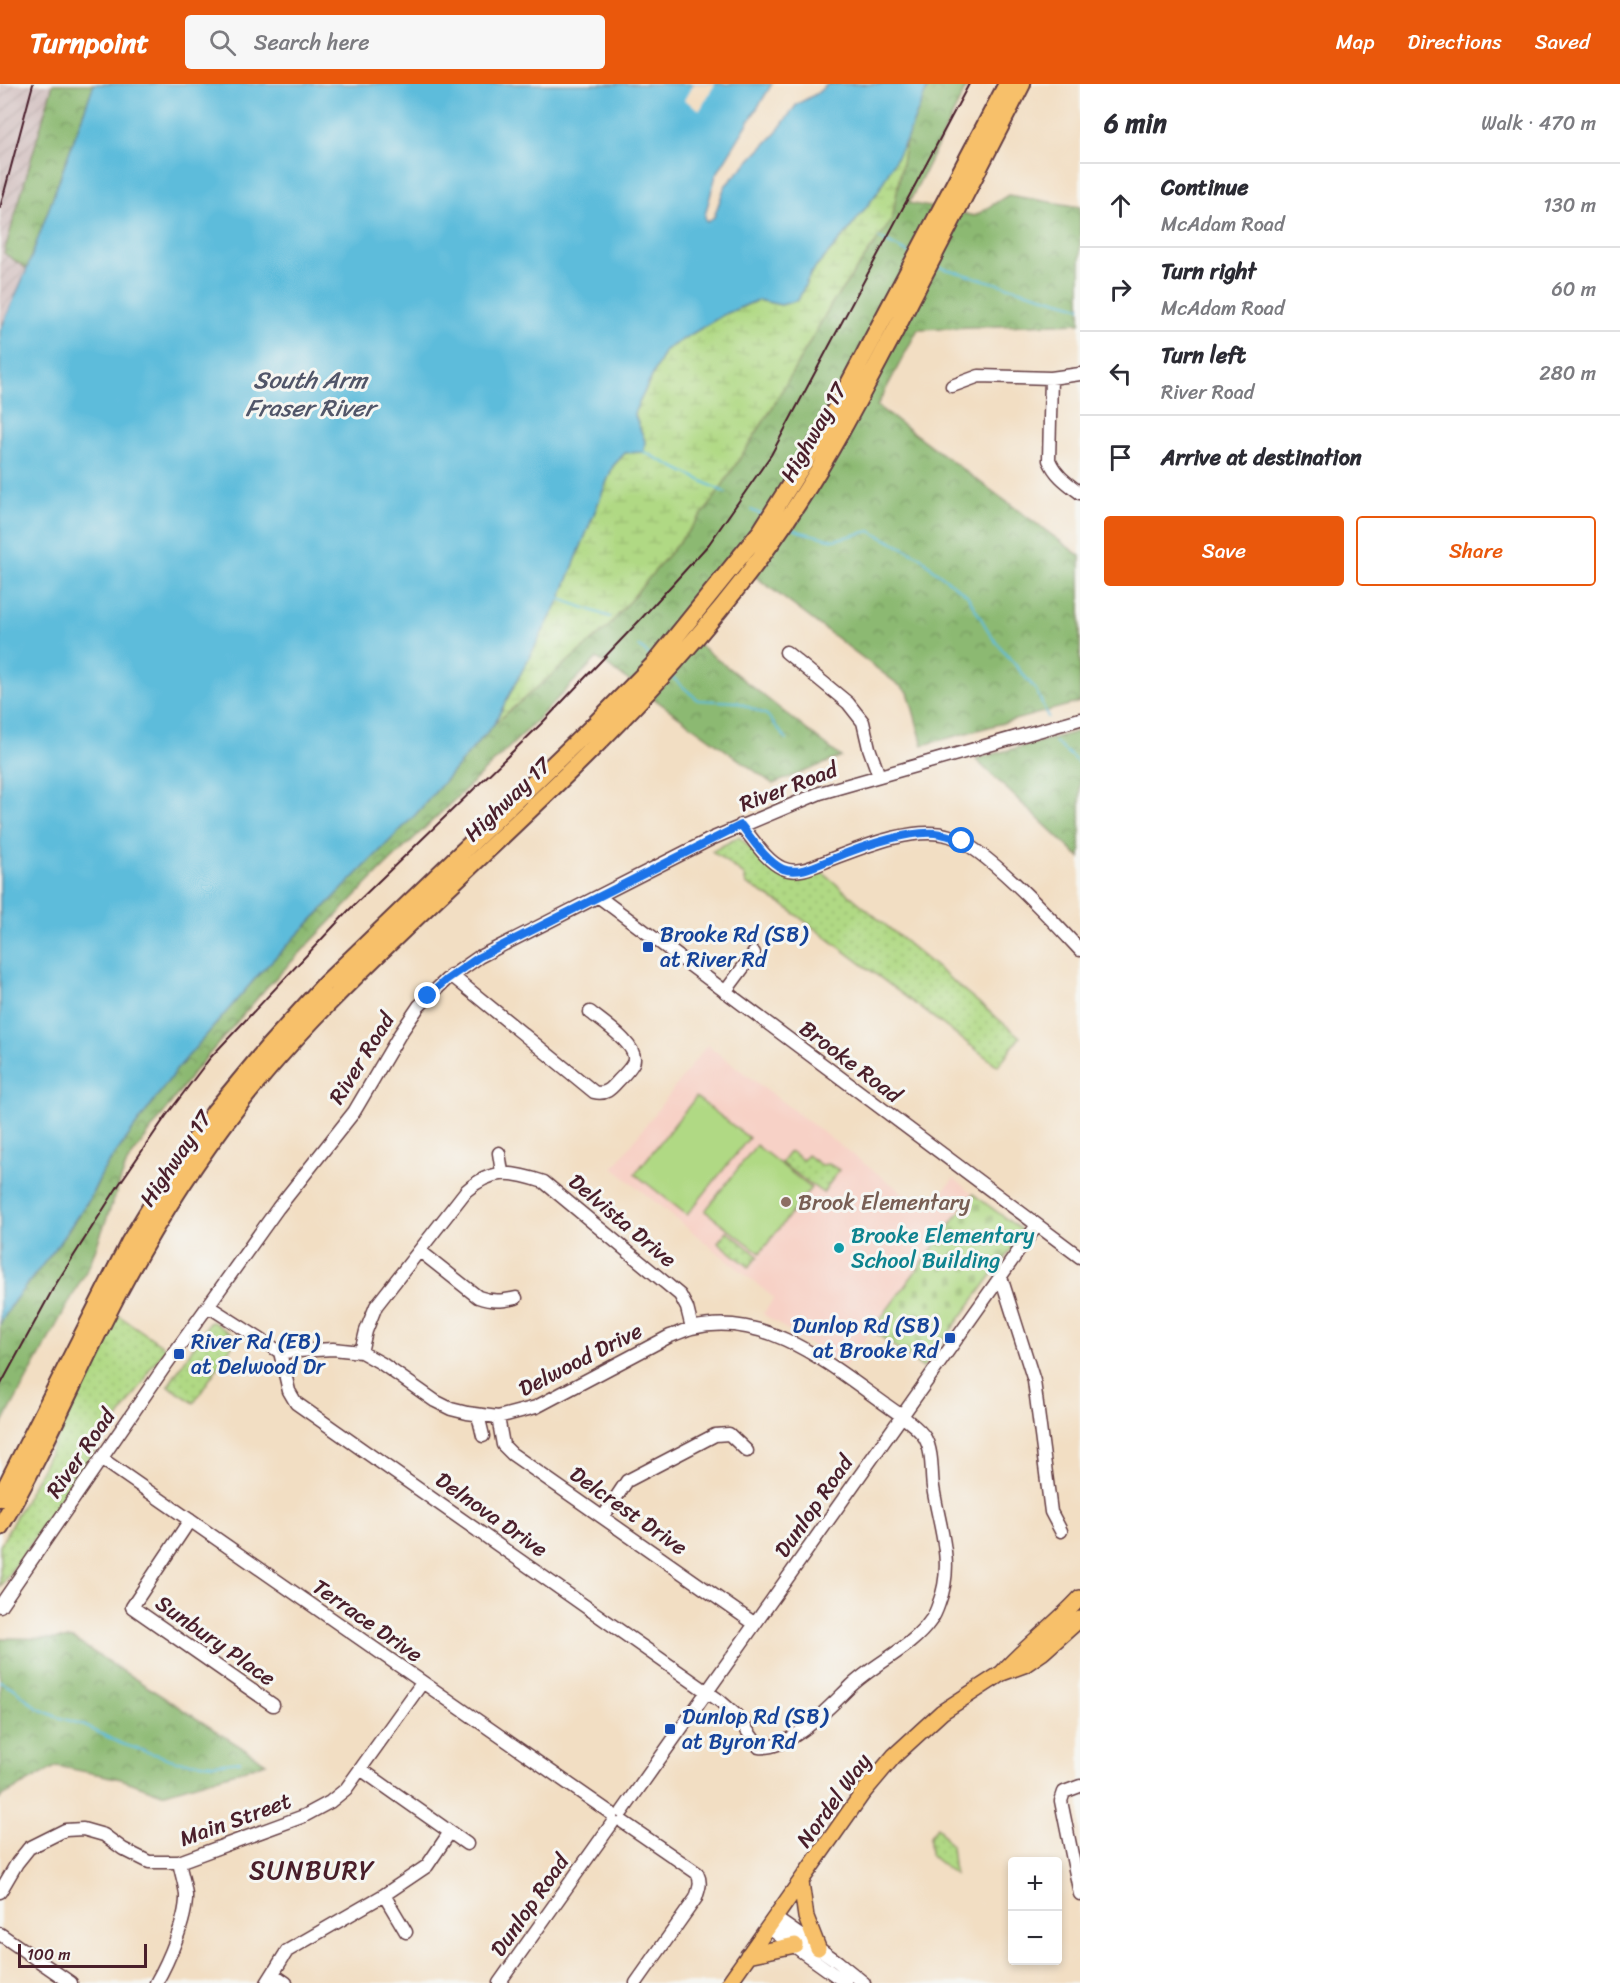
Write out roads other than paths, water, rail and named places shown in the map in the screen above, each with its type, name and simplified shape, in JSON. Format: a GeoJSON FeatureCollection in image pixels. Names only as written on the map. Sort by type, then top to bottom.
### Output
{"type":"FeatureCollection","features":[{"type":"Feature","properties":{"kind":"highway","name":"Highway 17"},"geometry":{"type":"LineString","coordinates":[[939,230],[1006,84]]}},
{"type":"Feature","properties":{"kind":"highway","name":"Highway 17"},"geometry":{"type":"LineString","coordinates":[[0,1527],[19,1495],[142,1250],[196,1163],[238,1106],[292,1042],[356,974],[521,817],[668,659],[708,624],[792,498],[839,436],[939,230],[1022,84]]}},
{"type":"Feature","properties":{"kind":"highway","name":"Highway 17"},"geometry":{"type":"LineString","coordinates":[[0,1498],[129,1243],[186,1152],[222,1103],[268,1047],[325,984],[594,725],[652,677]]}},
{"type":"Feature","properties":{"kind":"main road","name":"Nordel Way"},"geometry":{"type":"LineString","coordinates":[[1002,1673],[1018,1655],[1080,1598]]}},
{"type":"Feature","properties":{"kind":"main road","name":"Nordel Way"},"geometry":{"type":"LineString","coordinates":[[729,1983],[862,1794],[894,1756],[942,1712],[1002,1673],[1023,1665],[1043,1652],[1080,1619]]}},
{"type":"Feature","properties":{"kind":"main road"},"geometry":{"type":"LineString","coordinates":[[801,1882],[806,1917],[818,1948]]}},
{"type":"Feature","properties":{"kind":"main road"},"geometry":{"type":"LineString","coordinates":[[748,1955],[795,1946]]}},
{"type":"Feature","properties":{"kind":"street"},"geometry":{"type":"LineString","coordinates":[[952,386],[979,376],[1051,378],[1080,374]]}},
{"type":"Feature","properties":{"kind":"street"},"geometry":{"type":"LineString","coordinates":[[1051,378],[1049,460],[1060,478],[1080,493]]}},
{"type":"Feature","properties":{"kind":"street"},"geometry":{"type":"LineString","coordinates":[[786,652],[848,703],[863,722],[879,776]]}},
{"type":"Feature","properties":{"kind":"street","name":"River Road"},"geometry":{"type":"LineString","coordinates":[[0,1606],[278,1208],[354,1112],[419,1006],[451,975],[479,957],[741,825],[820,793],[1080,719]]}},
{"type":"Feature","properties":{"kind":"street"},"geometry":{"type":"LineString","coordinates":[[741,825],[774,863],[783,869],[795,871],[808,869],[849,852],[908,835],[935,833],[949,836],[974,850],[999,871],[1080,951]]}},
{"type":"Feature","properties":{"kind":"street","name":"Brooke Road"},"geometry":{"type":"LineString","coordinates":[[599,897],[1080,1257]]}},
{"type":"Feature","properties":{"kind":"street"},"geometry":{"type":"LineString","coordinates":[[725,993],[754,953]]}},
{"type":"Feature","properties":{"kind":"street"},"geometry":{"type":"LineString","coordinates":[[451,975],[594,1092],[601,1094],[611,1089],[634,1063],[635,1057],[630,1046],[590,1012]]}},
{"type":"Feature","properties":{"kind":"street"},"geometry":{"type":"LineString","coordinates":[[361,1352],[368,1324],[376,1306],[466,1191],[485,1178],[502,1172],[499,1153]]}},
{"type":"Feature","properties":{"kind":"street","name":"Delvista Drive"},"geometry":{"type":"LineString","coordinates":[[502,1172],[524,1175],[544,1182],[571,1203],[680,1294],[687,1308],[692,1328]]}},
{"type":"Feature","properties":{"kind":"street","name":"Dunlop Road"},"geometry":{"type":"LineString","coordinates":[[499,1983],[1037,1225]]}},
{"type":"Feature","properties":{"kind":"street"},"geometry":{"type":"LineString","coordinates":[[420,1251],[478,1297],[489,1301],[516,1298]]}},
{"type":"Feature","properties":{"kind":"street"},"geometry":{"type":"LineString","coordinates":[[1001,1277],[1034,1380],[1051,1512],[1061,1532]]}},
{"type":"Feature","properties":{"kind":"street"},"geometry":{"type":"LineString","coordinates":[[208,1306],[280,1352]]}},
{"type":"Feature","properties":{"kind":"street","name":"Delwood Drive"},"geometry":{"type":"LineString","coordinates":[[280,1352],[333,1349],[361,1352],[381,1363],[435,1401],[451,1409],[498,1418],[536,1407],[670,1336],[692,1328],[731,1325],[752,1328],[787,1339],[902,1416]]}},
{"type":"Feature","properties":{"kind":"street","name":"Delnova Drive"},"geometry":{"type":"LineString","coordinates":[[280,1352],[289,1391],[297,1404],[708,1691],[736,1715],[759,1747],[772,1747],[815,1720],[866,1673],[921,1633],[933,1618],[944,1591],[947,1566],[946,1548],[934,1491],[929,1449],[919,1431],[902,1416]]}},
{"type":"Feature","properties":{"kind":"street"},"geometry":{"type":"LineString","coordinates":[[478,1415],[483,1436]]}},
{"type":"Feature","properties":{"kind":"street","name":"Delcrest Drive"},"geometry":{"type":"LineString","coordinates":[[498,1418],[503,1445],[512,1454],[755,1624]]}},
{"type":"Feature","properties":{"kind":"street"},"geometry":{"type":"LineString","coordinates":[[603,1517],[627,1481],[715,1435],[729,1434],[747,1452]]}},
{"type":"Feature","properties":{"kind":"street","name":"Terrace Drive"},"geometry":{"type":"LineString","coordinates":[[102,1459],[697,1873],[700,1886],[696,1898],[636,1983]]}},
{"type":"Feature","properties":{"kind":"street","name":"Sunbury Place"},"geometry":{"type":"LineString","coordinates":[[190,1520],[132,1606],[273,1705]]}},
{"type":"Feature","properties":{"kind":"street","name":"Main Street"},"geometry":{"type":"LineString","coordinates":[[0,1892],[29,1848],[65,1830],[83,1829],[104,1835],[123,1849],[149,1862],[179,1862],[313,1812],[346,1789],[362,1770],[422,1683]]}},
{"type":"Feature","properties":{"kind":"street"},"geometry":{"type":"LineString","coordinates":[[362,1770],[467,1844]]}},
{"type":"Feature","properties":{"kind":"street"},"geometry":{"type":"LineString","coordinates":[[1080,1786],[1064,1792],[1061,1801],[1080,1894]]}},
{"type":"Feature","properties":{"kind":"street"},"geometry":{"type":"LineString","coordinates":[[286,1983],[270,1978],[286,1951],[384,1895],[427,1866],[450,1832]]}},
{"type":"Feature","properties":{"kind":"street"},"geometry":{"type":"LineString","coordinates":[[156,1983],[179,1933],[186,1896],[179,1862]]}},
{"type":"Feature","properties":{"kind":"street"},"geometry":{"type":"LineString","coordinates":[[384,1895],[406,1932]]}},
{"type":"Feature","properties":{"kind":"street"},"geometry":{"type":"LineString","coordinates":[[772,1923],[795,1946],[846,1983]]}},
{"type":"Feature","properties":{"kind":"street"},"geometry":{"type":"LineString","coordinates":[[772,1923],[818,1948],[864,1983]]}},
{"type":"Feature","properties":{"kind":"street"},"geometry":{"type":"LineString","coordinates":[[0,1934],[71,1983]]}},
{"type":"Feature","properties":{"kind":"water","name":"South Arm Fraser River"},"geometry":{"type":"Polygon","coordinates":[[[94,84],[772,84],[716,175],[705,215],[707,222],[714,217],[725,186],[775,134],[797,104],[816,94],[828,84],[929,84],[906,140],[877,193],[848,231],[811,273],[798,300],[781,305],[758,300],[723,315],[665,350],[634,413],[645,441],[644,452],[625,453],[613,466],[560,599],[494,724],[416,814],[260,973],[177,1069],[103,1171],[90,1198],[55,1249],[14,1301],[0,1324],[0,331],[27,269],[94,84]]]}},
{"type":"Feature","properties":{"kind":"waterway"},"geometry":{"type":"LineString","coordinates":[[879,238],[909,253]]}},
{"type":"Feature","properties":{"kind":"waterway"},"geometry":{"type":"LineString","coordinates":[[935,266],[1080,307]]}},
{"type":"Feature","properties":{"kind":"waterway"},"geometry":{"type":"LineString","coordinates":[[644,452],[726,493]]}},
{"type":"Feature","properties":{"kind":"waterway"},"geometry":{"type":"LineString","coordinates":[[751,510],[762,515]]}},
{"type":"Feature","properties":{"kind":"waterway"},"geometry":{"type":"LineString","coordinates":[[789,527],[834,540],[870,531],[921,557],[967,595],[992,637],[1036,690],[1048,717]]}},
{"type":"Feature","properties":{"kind":"waterway"},"geometry":{"type":"LineString","coordinates":[[560,599],[610,617]]}},
{"type":"Feature","properties":{"kind":"waterway"},"geometry":{"type":"LineString","coordinates":[[639,646],[650,656]]}},
{"type":"Feature","properties":{"kind":"waterway"},"geometry":{"type":"LineString","coordinates":[[672,677],[698,700],[737,702],[767,715],[787,740]]}},
{"type":"Feature","properties":{"kind":"waterway"},"geometry":{"type":"LineString","coordinates":[[1055,742],[1080,764]]}},
{"type":"Feature","properties":{"kind":"waterway"},"geometry":{"type":"LineString","coordinates":[[0,1681],[15,1689],[37,1708],[81,1724],[122,1744],[176,1761],[214,1764],[240,1761]]}},
{"type":"Feature","properties":{"kind":"railway"},"geometry":{"type":"LineString","coordinates":[[0,208],[33,84]]}},
{"type":"Feature","properties":{"kind":"railway"},"geometry":{"type":"LineString","coordinates":[[0,1386],[54,1287],[120,1183],[166,1116],[210,1058],[349,910],[541,724],[709,544],[771,455],[969,84]]}},
{"type":"Feature","properties":{"kind":"place","name":"Brooke Rd (SB) at River Rd"},"geometry":{"type":"Point","coordinates":[648,947]}},
{"type":"Feature","properties":{"kind":"place","name":"Brook Elementary"},"geometry":{"type":"Point","coordinates":[786,1202]}},
{"type":"Feature","properties":{"kind":"place","name":"Brooke Elementary School Building"},"geometry":{"type":"Point","coordinates":[839,1248]}},
{"type":"Feature","properties":{"kind":"place","name":"Dunlop Rd (SB) at Brooke Rd"},"geometry":{"type":"Point","coordinates":[950,1338]}},
{"type":"Feature","properties":{"kind":"place","name":"River Rd (EB) at Delwood Dr"},"geometry":{"type":"Point","coordinates":[179,1354]}},
{"type":"Feature","properties":{"kind":"place","name":"Dunlop Rd (SB) at Byron Rd"},"geometry":{"type":"Point","coordinates":[670,1729]}},
{"type":"Feature","properties":{"kind":"district","name":"SUNBURY"},"geometry":{"type":"Point","coordinates":[312,1870]}}]}
